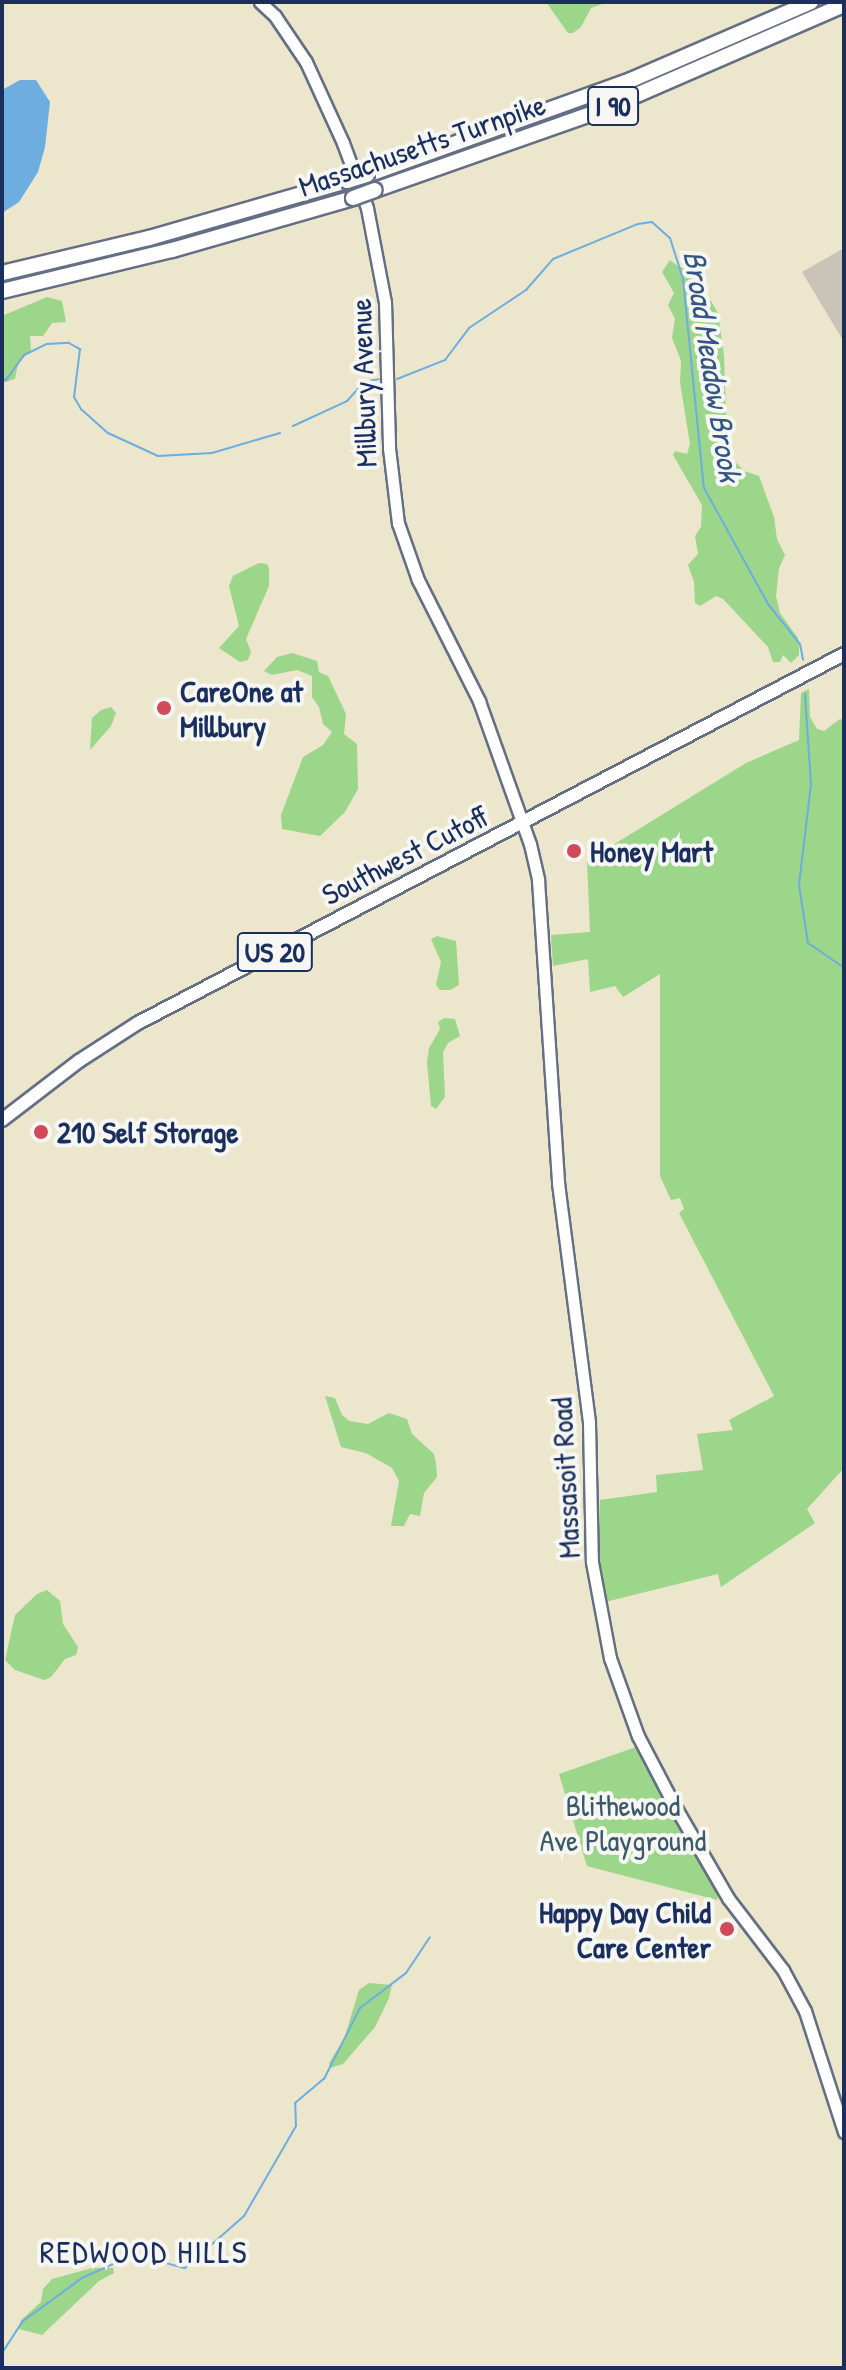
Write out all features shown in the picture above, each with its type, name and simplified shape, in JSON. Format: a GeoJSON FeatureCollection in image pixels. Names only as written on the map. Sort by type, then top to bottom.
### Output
{"type":"FeatureCollection","features":[{"type":"Feature","properties":{"kind":"highway","name":"Massachusetts Turnpike"},"geometry":{"type":"LineString","coordinates":[[2,273],[174,231],[367,175],[631,80],[811,2]]}},
{"type":"Feature","properties":{"kind":"highway","name":"Massachusetts Turnpike"},"geometry":{"type":"LineString","coordinates":[[2,291],[172,250],[353,198],[602,110],[844,5]]}},
{"type":"Feature","properties":{"kind":"main road","name":"Millbury Avenue"},"geometry":{"type":"LineString","coordinates":[[260,2],[275,16],[306,62],[366,203],[385,302],[389,448],[396,513],[412,566],[473,684],[503,769]]}},
{"type":"Feature","properties":{"kind":"main road","name":"Southwest Cutoff"},"geometry":{"type":"LineString","coordinates":[[2,1120],[79,1061],[138,1023],[844,654]]}},
{"type":"Feature","properties":{"kind":"main road","name":"Massasoit Road"},"geometry":{"type":"LineString","coordinates":[[503,769],[523,823],[541,899],[558,1183],[582,1351],[592,1462],[592,1562],[604,1638],[628,1714],[647,1756],[717,1882],[776,1960],[805,2011],[844,2132]]}},
{"type":"Feature","properties":{"kind":"shaded area"},"geometry":{"type":"Polygon","coordinates":[[[844,248],[844,342],[802,272],[844,248]]]}},
{"type":"Feature","properties":{"kind":"green space"},"geometry":{"type":"Polygon","coordinates":[[[546,2],[608,2],[591,8],[581,27],[568,33],[546,2]]]}},
{"type":"Feature","properties":{"kind":"green space"},"geometry":{"type":"Polygon","coordinates":[[[670,260],[679,267],[697,271],[704,279],[701,293],[711,301],[718,313],[724,356],[729,455],[744,471],[759,476],[774,517],[777,539],[785,555],[779,568],[776,596],[780,613],[798,638],[799,646],[799,655],[791,663],[783,655],[780,662],[773,662],[768,647],[723,599],[716,596],[700,606],[695,603],[694,582],[688,565],[698,554],[695,536],[701,527],[702,505],[673,455],[675,451],[687,454],[690,444],[680,382],[681,361],[672,338],[675,319],[668,305],[674,293],[662,272],[670,260]]]}},
{"type":"Feature","properties":{"kind":"green space"},"geometry":{"type":"Polygon","coordinates":[[[47,297],[62,301],[66,322],[52,323],[43,336],[30,336],[31,350],[18,363],[15,379],[2,383],[2,316],[47,297]]]}},
{"type":"Feature","properties":{"kind":"green space"},"geometry":{"type":"Polygon","coordinates":[[[259,563],[267,564],[269,568],[269,586],[246,639],[251,652],[248,660],[240,662],[219,648],[239,626],[229,586],[233,576],[259,563]]]}},
{"type":"Feature","properties":{"kind":"green space"},"geometry":{"type":"Polygon","coordinates":[[[292,653],[317,661],[319,672],[328,676],[346,714],[344,734],[357,744],[358,789],[345,812],[320,836],[282,829],[281,815],[303,757],[323,745],[332,732],[323,724],[319,707],[312,697],[312,676],[297,670],[272,675],[264,671],[277,657],[292,653]]]}},
{"type":"Feature","properties":{"kind":"green space"},"geometry":{"type":"Polygon","coordinates":[[[809,689],[810,717],[817,729],[824,731],[840,719],[844,721],[844,1468],[807,1509],[815,1523],[721,1587],[718,1574],[605,1602],[598,1539],[600,1500],[657,1492],[656,1475],[703,1470],[697,1434],[733,1430],[729,1420],[774,1396],[679,1213],[684,1209],[680,1198],[671,1200],[660,1176],[660,974],[623,997],[615,986],[590,992],[588,959],[553,966],[551,935],[590,932],[587,861],[746,763],[799,740],[801,693],[809,689]]]}},
{"type":"Feature","properties":{"kind":"green space"},"geometry":{"type":"Polygon","coordinates":[[[111,707],[116,713],[111,726],[90,750],[92,718],[101,710],[111,707]]]}},
{"type":"Feature","properties":{"kind":"green space"},"geometry":{"type":"Polygon","coordinates":[[[437,936],[456,941],[459,985],[450,990],[440,990],[436,985],[441,962],[431,939],[437,936]]]}},
{"type":"Feature","properties":{"kind":"green space"},"geometry":{"type":"Polygon","coordinates":[[[444,1018],[455,1019],[460,1036],[448,1043],[443,1052],[445,1097],[436,1109],[431,1106],[427,1062],[429,1048],[440,1029],[438,1022],[444,1018]]]}},
{"type":"Feature","properties":{"kind":"green space"},"geometry":{"type":"Polygon","coordinates":[[[325,1396],[335,1398],[342,1415],[349,1421],[368,1424],[389,1413],[407,1419],[412,1434],[434,1454],[436,1463],[437,1477],[424,1493],[420,1516],[410,1514],[404,1526],[391,1526],[399,1481],[392,1468],[366,1453],[341,1447],[325,1396]]]}},
{"type":"Feature","properties":{"kind":"green space"},"geometry":{"type":"Polygon","coordinates":[[[47,1590],[60,1601],[63,1624],[78,1647],[76,1655],[65,1659],[51,1677],[44,1680],[15,1670],[5,1660],[15,1615],[37,1594],[47,1590]]]}},
{"type":"Feature","properties":{"kind":"green space","name":"Blithewood Ave Playground"},"geometry":{"type":"Polygon","coordinates":[[[636,1747],[718,1895],[717,1900],[587,1866],[559,1774],[636,1747]]]}},
{"type":"Feature","properties":{"kind":"green space"},"geometry":{"type":"Polygon","coordinates":[[[369,1983],[392,1985],[389,1998],[375,2027],[343,2064],[330,2068],[329,2063],[344,2039],[359,1990],[369,1983]]]}},
{"type":"Feature","properties":{"kind":"green space"},"geometry":{"type":"Polygon","coordinates":[[[92,2268],[113,2268],[114,2273],[99,2281],[42,2335],[19,2329],[21,2320],[41,2302],[43,2289],[52,2279],[92,2268]]]}},
{"type":"Feature","properties":{"kind":"water"},"geometry":{"type":"Polygon","coordinates":[[[20,80],[36,80],[50,102],[45,147],[38,172],[19,202],[2,213],[2,90],[20,80]]]}},
{"type":"Feature","properties":{"kind":"waterway","name":"Broad Meadow Brook"},"geometry":{"type":"LineString","coordinates":[[397,379],[445,360],[469,328],[526,290],[553,259],[638,224],[652,222],[670,238],[683,279],[704,488],[768,604],[800,644],[803,660]]}},
{"type":"Feature","properties":{"kind":"waterway","name":"Broad Meadow Brook"},"geometry":{"type":"LineString","coordinates":[[2,379],[6,380],[24,355],[47,344],[69,343],[80,349],[74,397],[81,409],[108,433],[158,456],[212,453],[280,433]]}},
{"type":"Feature","properties":{"kind":"waterway","name":"Broad Meadow Brook"},"geometry":{"type":"LineString","coordinates":[[293,426],[347,401],[364,382],[379,379]]}},
{"type":"Feature","properties":{"kind":"waterway","name":"Broad Meadow Brook"},"geometry":{"type":"LineString","coordinates":[[805,694],[811,784],[799,885],[808,943],[843,967],[844,1024]]}},
{"type":"Feature","properties":{"kind":"waterway"},"geometry":{"type":"LineString","coordinates":[[147,2258],[185,2268],[244,2216],[296,2126],[295,2103],[324,2079],[360,2008],[406,1973],[430,1937]]}},
{"type":"Feature","properties":{"kind":"waterway"},"geometry":{"type":"LineString","coordinates":[[2,2353],[23,2321],[82,2278],[124,2259]]}},
{"type":"Feature","properties":{"kind":"place","name":"CareOne at Millbury"},"geometry":{"type":"Point","coordinates":[164,708]}},
{"type":"Feature","properties":{"kind":"place","name":"Honey Mart"},"geometry":{"type":"Point","coordinates":[574,851]}},
{"type":"Feature","properties":{"kind":"place","name":"210 Self Storage"},"geometry":{"type":"Point","coordinates":[41,1132]}},
{"type":"Feature","properties":{"kind":"place","name":"Happy Day Child Care Center"},"geometry":{"type":"Point","coordinates":[727,1929]}},
{"type":"Feature","properties":{"kind":"district","name":"REDWOOD HILLS"},"geometry":{"type":"Point","coordinates":[144,2252]}}]}
